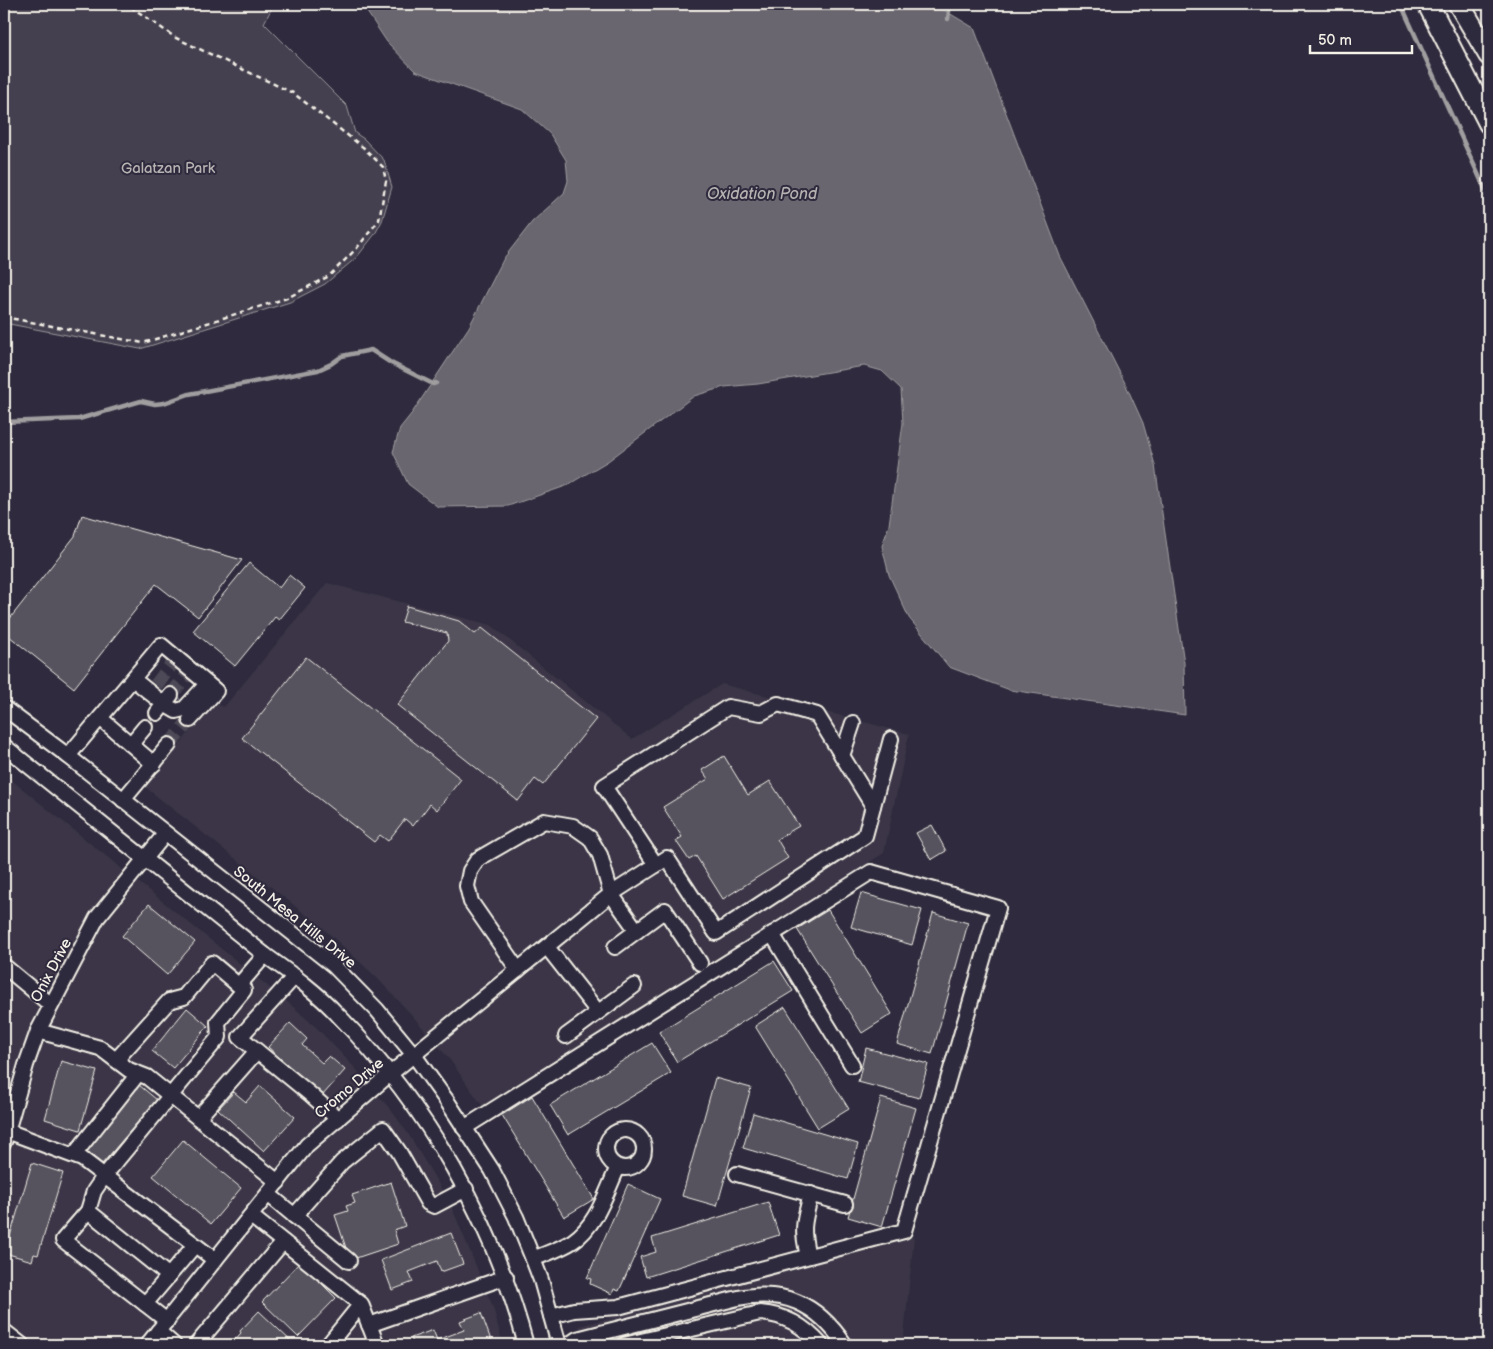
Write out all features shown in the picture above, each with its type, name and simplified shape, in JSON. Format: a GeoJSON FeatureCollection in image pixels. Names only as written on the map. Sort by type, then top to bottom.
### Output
{"type":"FeatureCollection","features":[{"type":"Feature","properties":{"kind":"highway"},"geometry":{"type":"LineString","coordinates":[[1428,4],[1489,123]]}},
{"type":"Feature","properties":{"kind":"highway"},"geometry":{"type":"LineString","coordinates":[[1459,4],[1489,55]]}},
{"type":"Feature","properties":{"kind":"street"},"geometry":{"type":"LineString","coordinates":[[68,756],[161,645],[189,673],[211,687]]}},
{"type":"Feature","properties":{"kind":"street"},"geometry":{"type":"LineString","coordinates":[[133,679],[153,689],[164,704],[176,711],[184,709],[211,687]]}},
{"type":"Feature","properties":{"kind":"street"},"geometry":{"type":"LineString","coordinates":[[190,720],[211,687]]}},
{"type":"Feature","properties":{"kind":"street"},"geometry":{"type":"LineString","coordinates":[[873,806],[817,714],[778,704],[761,713],[728,707],[604,786],[656,865],[667,858],[716,933],[865,836],[891,739]]}},
{"type":"Feature","properties":{"kind":"street","name":"South Mesa Hills Drive"},"geometry":{"type":"LineString","coordinates":[[4,708],[68,756],[334,966],[376,1010],[414,1055],[492,1170],[516,1217],[533,1259],[558,1345]]}},
{"type":"Feature","properties":{"kind":"street"},"geometry":{"type":"LineString","coordinates":[[100,718],[154,764]]}},
{"type":"Feature","properties":{"kind":"street"},"geometry":{"type":"LineString","coordinates":[[842,756],[853,723]]}},
{"type":"Feature","properties":{"kind":"street"},"geometry":{"type":"LineString","coordinates":[[131,744],[145,727]]}},
{"type":"Feature","properties":{"kind":"street"},"geometry":{"type":"LineString","coordinates":[[123,800],[169,745]]}},
{"type":"Feature","properties":{"kind":"street"},"geometry":{"type":"LineString","coordinates":[[4,746],[264,955],[295,976],[338,1014],[390,1074],[434,1134],[466,1189],[481,1218],[506,1277],[526,1345]]}},
{"type":"Feature","properties":{"kind":"street"},"geometry":{"type":"LineString","coordinates":[[518,970],[471,902],[467,886],[470,871],[478,859],[544,821],[572,826],[590,838],[600,855],[611,894],[637,930]]}},
{"type":"Feature","properties":{"kind":"street","name":"Onix Drive"},"geometry":{"type":"LineString","coordinates":[[5,1137],[38,1031],[51,1005],[97,918],[165,834]]}},
{"type":"Feature","properties":{"kind":"street","name":"Cromo Drive"},"geometry":{"type":"LineString","coordinates":[[147,1345],[307,1145],[390,1074],[611,894],[656,865]]}},
{"type":"Feature","properties":{"kind":"street"},"geometry":{"type":"LineString","coordinates":[[464,1128],[871,872],[998,908],[904,1231],[618,1307],[574,1310],[551,1316]]}},
{"type":"Feature","properties":{"kind":"street"},"geometry":{"type":"LineString","coordinates":[[615,947],[665,910],[700,963]]}},
{"type":"Feature","properties":{"kind":"street"},"geometry":{"type":"LineString","coordinates":[[772,934],[852,1064]]}},
{"type":"Feature","properties":{"kind":"street"},"geometry":{"type":"LineString","coordinates":[[546,947],[598,1012]]}},
{"type":"Feature","properties":{"kind":"street"},"geometry":{"type":"LineString","coordinates":[[239,985],[264,955]]}},
{"type":"Feature","properties":{"kind":"street"},"geometry":{"type":"LineString","coordinates":[[116,1060],[169,1001],[184,998],[212,963],[244,990],[218,1022],[220,1037],[105,1175],[94,1191],[88,1211],[63,1240],[145,1304],[174,1345]]}},
{"type":"Feature","properties":{"kind":"street"},"geometry":{"type":"LineString","coordinates":[[4,966],[51,1005]]}},
{"type":"Feature","properties":{"kind":"street"},"geometry":{"type":"LineString","coordinates":[[295,976],[240,1037],[338,1119]]}},
{"type":"Feature","properties":{"kind":"street"},"geometry":{"type":"LineString","coordinates":[[566,1036],[634,986]]}},
{"type":"Feature","properties":{"kind":"street"},"geometry":{"type":"LineString","coordinates":[[38,1031],[100,1048],[129,1070],[147,1077],[278,1182]]}},
{"type":"Feature","properties":{"kind":"street"},"geometry":{"type":"LineString","coordinates":[[198,1118],[257,1051]]}},
{"type":"Feature","properties":{"kind":"street"},"geometry":{"type":"LineString","coordinates":[[74,1154],[138,1074]]}},
{"type":"Feature","properties":{"kind":"street"},"geometry":{"type":"LineString","coordinates":[[294,1216],[342,1162],[383,1129],[399,1152],[428,1203],[434,1206],[466,1189]]}},
{"type":"Feature","properties":{"kind":"street"},"geometry":{"type":"LineString","coordinates":[[5,1137],[74,1154],[105,1175],[215,1260]]}},
{"type":"Feature","properties":{"kind":"street"},"geometry":{"type":"LineString","coordinates":[[533,1259],[562,1247],[584,1231],[591,1223],[618,1167]]}},
{"type":"Feature","properties":{"kind":"street"},"geometry":{"type":"LineString","coordinates":[[737,1174],[845,1204]]}},
{"type":"Feature","properties":{"kind":"street"},"geometry":{"type":"LineString","coordinates":[[268,1194],[348,1260]]}},
{"type":"Feature","properties":{"kind":"street"},"geometry":{"type":"LineString","coordinates":[[808,1256],[803,1229],[812,1194]]}},
{"type":"Feature","properties":{"kind":"street"},"geometry":{"type":"LineString","coordinates":[[88,1211],[169,1276]]}},
{"type":"Feature","properties":{"kind":"street"},"geometry":{"type":"LineString","coordinates":[[251,1216],[361,1304],[377,1345]]}},
{"type":"Feature","properties":{"kind":"street"},"geometry":{"type":"LineString","coordinates":[[196,1345],[283,1242]]}},
{"type":"Feature","properties":{"kind":"street"},"geometry":{"type":"LineString","coordinates":[[145,1304],[195,1245]]}},
{"type":"Feature","properties":{"kind":"street"},"geometry":{"type":"LineString","coordinates":[[369,1326],[506,1277]]}},
{"type":"Feature","properties":{"kind":"street"},"geometry":{"type":"LineString","coordinates":[[568,1345],[577,1339],[746,1296],[764,1295],[790,1299],[811,1309],[827,1322],[844,1345]]}},
{"type":"Feature","properties":{"kind":"street"},"geometry":{"type":"LineString","coordinates":[[328,1345],[361,1304]]}},
{"type":"Feature","properties":{"kind":"street"},"geometry":{"type":"LineString","coordinates":[[624,1345],[760,1313],[780,1316],[789,1320],[808,1331],[821,1345]]}},
{"type":"Feature","properties":{"kind":"street"},"geometry":{"type":"LineString","coordinates":[[4,1330],[22,1345]]}},
{"type":"Feature","properties":{"kind":"path"},"geometry":{"type":"LineString","coordinates":[[4,317],[143,343],[287,298],[329,276],[357,248],[380,220],[386,181],[383,167],[364,148],[293,93],[176,38],[128,4]]}},
{"type":"Feature","properties":{"kind":"shaded area"},"geometry":{"type":"Polygon","coordinates":[[[327,583],[491,625],[632,739],[722,684],[909,734],[884,853],[483,1107],[450,1060],[376,977],[324,929],[145,787],[213,703],[224,707],[327,583]]]}},
{"type":"Feature","properties":{"kind":"shaded area"},"geometry":{"type":"Polygon","coordinates":[[[4,774],[290,1004],[317,1028],[353,1066],[391,1110],[409,1135],[450,1203],[493,1307],[503,1345],[4,1345],[4,774]]]}},
{"type":"Feature","properties":{"kind":"shaded area"},"geometry":{"type":"Polygon","coordinates":[[[914,1237],[903,1345],[584,1345],[579,1326],[914,1237]]]}},
{"type":"Feature","properties":{"kind":"green space","name":"Galatzan Park"},"geometry":{"type":"Polygon","coordinates":[[[4,4],[274,4],[264,23],[347,106],[355,133],[364,139],[384,160],[392,187],[382,221],[375,234],[357,257],[325,284],[290,302],[140,349],[4,323],[4,4]]]}},
{"type":"Feature","properties":{"kind":"water","name":"Oxidation Pond"},"geometry":{"type":"Polygon","coordinates":[[[365,4],[934,4],[974,28],[1060,256],[1125,383],[1143,423],[1155,465],[1184,663],[1185,715],[1010,690],[949,667],[909,618],[889,575],[882,546],[889,525],[903,423],[901,389],[882,371],[864,366],[758,384],[724,387],[694,396],[608,461],[566,486],[508,506],[438,507],[408,484],[393,452],[400,428],[469,327],[504,258],[532,222],[564,193],[568,181],[566,160],[550,134],[522,109],[415,71],[387,42],[365,9],[365,4]]]}},
{"type":"Feature","properties":{"kind":"building"},"geometry":{"type":"Polygon","coordinates":[[[82,515],[242,560],[198,617],[156,584],[74,688],[4,632],[4,626],[75,536],[82,515]]]}},
{"type":"Feature","properties":{"kind":"building"},"geometry":{"type":"Polygon","coordinates":[[[249,563],[279,588],[289,575],[305,588],[279,620],[275,617],[235,666],[193,631],[249,563]]]}},
{"type":"Feature","properties":{"kind":"building"},"geometry":{"type":"Polygon","coordinates":[[[407,606],[459,621],[475,634],[482,628],[596,719],[543,785],[535,779],[518,801],[397,705],[448,641],[447,633],[402,622],[407,606]]]}},
{"type":"Feature","properties":{"kind":"building"},"geometry":{"type":"Polygon","coordinates":[[[306,657],[461,779],[437,810],[430,804],[413,826],[405,819],[388,841],[380,835],[374,842],[242,738],[306,657]]]}},
{"type":"Feature","properties":{"kind":"building"},"geometry":{"type":"Polygon","coordinates":[[[724,756],[748,795],[770,781],[799,826],[777,839],[788,858],[723,899],[696,856],[689,860],[676,841],[682,837],[663,807],[708,779],[702,770],[724,756]]]}},
{"type":"Feature","properties":{"kind":"building"},"geometry":{"type":"Polygon","coordinates":[[[932,825],[946,851],[931,860],[916,833],[932,825]]]}},
{"type":"Feature","properties":{"kind":"building"},"geometry":{"type":"Polygon","coordinates":[[[861,893],[922,910],[912,945],[851,927],[861,893]]]}},
{"type":"Feature","properties":{"kind":"building"},"geometry":{"type":"Polygon","coordinates":[[[149,904],[195,942],[167,975],[122,936],[149,904]]]}},
{"type":"Feature","properties":{"kind":"building"},"geometry":{"type":"Polygon","coordinates":[[[828,910],[892,1014],[862,1033],[797,929],[828,910]]]}},
{"type":"Feature","properties":{"kind":"building"},"geometry":{"type":"Polygon","coordinates":[[[933,913],[968,923],[932,1054],[897,1044],[933,913]]]}},
{"type":"Feature","properties":{"kind":"building"},"geometry":{"type":"Polygon","coordinates":[[[774,961],[793,991],[677,1062],[659,1032],[774,961]]]}},
{"type":"Feature","properties":{"kind":"building"},"geometry":{"type":"Polygon","coordinates":[[[785,1007],[849,1109],[818,1128],[755,1026],[785,1007]]]}},
{"type":"Feature","properties":{"kind":"building"},"geometry":{"type":"Polygon","coordinates":[[[187,1008],[208,1026],[173,1068],[152,1051],[187,1008]]]}},
{"type":"Feature","properties":{"kind":"building"},"geometry":{"type":"Polygon","coordinates":[[[290,1023],[307,1039],[302,1045],[322,1063],[329,1056],[345,1070],[322,1096],[268,1047],[290,1023]]]}},
{"type":"Feature","properties":{"kind":"building"},"geometry":{"type":"Polygon","coordinates":[[[652,1043],[671,1073],[568,1135],[550,1105],[652,1043]]]}},
{"type":"Feature","properties":{"kind":"building"},"geometry":{"type":"Polygon","coordinates":[[[866,1048],[928,1064],[919,1098],[858,1082],[866,1048]]]}},
{"type":"Feature","properties":{"kind":"building"},"geometry":{"type":"Polygon","coordinates":[[[61,1061],[97,1071],[80,1130],[45,1119],[61,1061]]]}},
{"type":"Feature","properties":{"kind":"building"},"geometry":{"type":"Polygon","coordinates":[[[715,1078],[751,1088],[717,1206],[682,1196],[715,1078]]]}},
{"type":"Feature","properties":{"kind":"building"},"geometry":{"type":"Polygon","coordinates":[[[139,1085],[157,1100],[102,1164],[84,1149],[139,1085]]]}},
{"type":"Feature","properties":{"kind":"building"},"geometry":{"type":"Polygon","coordinates":[[[260,1086],[295,1117],[264,1151],[218,1109],[234,1092],[246,1102],[260,1086]]]}},
{"type":"Feature","properties":{"kind":"building"},"geometry":{"type":"Polygon","coordinates":[[[532,1096],[594,1199],[564,1217],[502,1115],[532,1096]]]}},
{"type":"Feature","properties":{"kind":"building"},"geometry":{"type":"Polygon","coordinates":[[[881,1098],[916,1108],[882,1227],[848,1217],[881,1098]]]}},
{"type":"Feature","properties":{"kind":"building"},"geometry":{"type":"Polygon","coordinates":[[[753,1113],[858,1144],[848,1179],[743,1148],[753,1113]]]}},
{"type":"Feature","properties":{"kind":"building"},"geometry":{"type":"Polygon","coordinates":[[[183,1140],[241,1188],[211,1224],[153,1176],[183,1140]]]}},
{"type":"Feature","properties":{"kind":"building"},"geometry":{"type":"Polygon","coordinates":[[[32,1163],[63,1173],[38,1255],[34,1254],[32,1261],[5,1253],[32,1163]]]}},
{"type":"Feature","properties":{"kind":"building"},"geometry":{"type":"Polygon","coordinates":[[[391,1182],[405,1226],[394,1230],[398,1244],[350,1260],[335,1215],[348,1211],[346,1206],[355,1203],[352,1195],[391,1182]]]}},
{"type":"Feature","properties":{"kind":"building"},"geometry":{"type":"Polygon","coordinates":[[[628,1184],[660,1199],[619,1291],[614,1289],[612,1294],[590,1284],[591,1279],[587,1278],[628,1184]]]}},
{"type":"Feature","properties":{"kind":"building"},"geometry":{"type":"Polygon","coordinates":[[[768,1202],[779,1235],[646,1277],[640,1257],[656,1252],[652,1238],[768,1202]]]}},
{"type":"Feature","properties":{"kind":"building"},"geometry":{"type":"Polygon","coordinates":[[[451,1233],[463,1264],[441,1272],[437,1261],[409,1272],[413,1282],[392,1290],[381,1260],[451,1233]]]}},
{"type":"Feature","properties":{"kind":"building"},"geometry":{"type":"Polygon","coordinates":[[[300,1262],[336,1298],[298,1337],[262,1302],[300,1262]]]}},
{"type":"Feature","properties":{"kind":"building"},"geometry":{"type":"Polygon","coordinates":[[[259,1311],[295,1345],[230,1345],[259,1311]]]}},
{"type":"Feature","properties":{"kind":"building"},"geometry":{"type":"Polygon","coordinates":[[[481,1313],[492,1343],[485,1345],[414,1345],[411,1338],[433,1330],[437,1340],[464,1330],[460,1321],[481,1313]]]}},
{"type":"Feature","properties":{"kind":"waterway"},"geometry":{"type":"LineString","coordinates":[[948,19],[950,4]]}},
{"type":"Feature","properties":{"kind":"waterway"},"geometry":{"type":"LineString","coordinates":[[1401,4],[1489,198]]}},
{"type":"Feature","properties":{"kind":"waterway"},"geometry":{"type":"LineString","coordinates":[[4,422],[79,419],[141,401],[155,404],[164,403],[189,394],[318,370],[342,356],[371,350],[391,363],[433,384],[436,383]]}},
{"type":"Feature","properties":{"kind":"tunnel"},"geometry":{"type":"LineString","coordinates":[[156,685],[172,664]]}},
{"type":"Feature","properties":{"kind":"tunnel"},"geometry":{"type":"LineString","coordinates":[[171,695],[186,676]]}},
{"type":"Feature","properties":{"kind":"tunnel"},"geometry":{"type":"LineString","coordinates":[[169,745],[190,720]]}}]}
